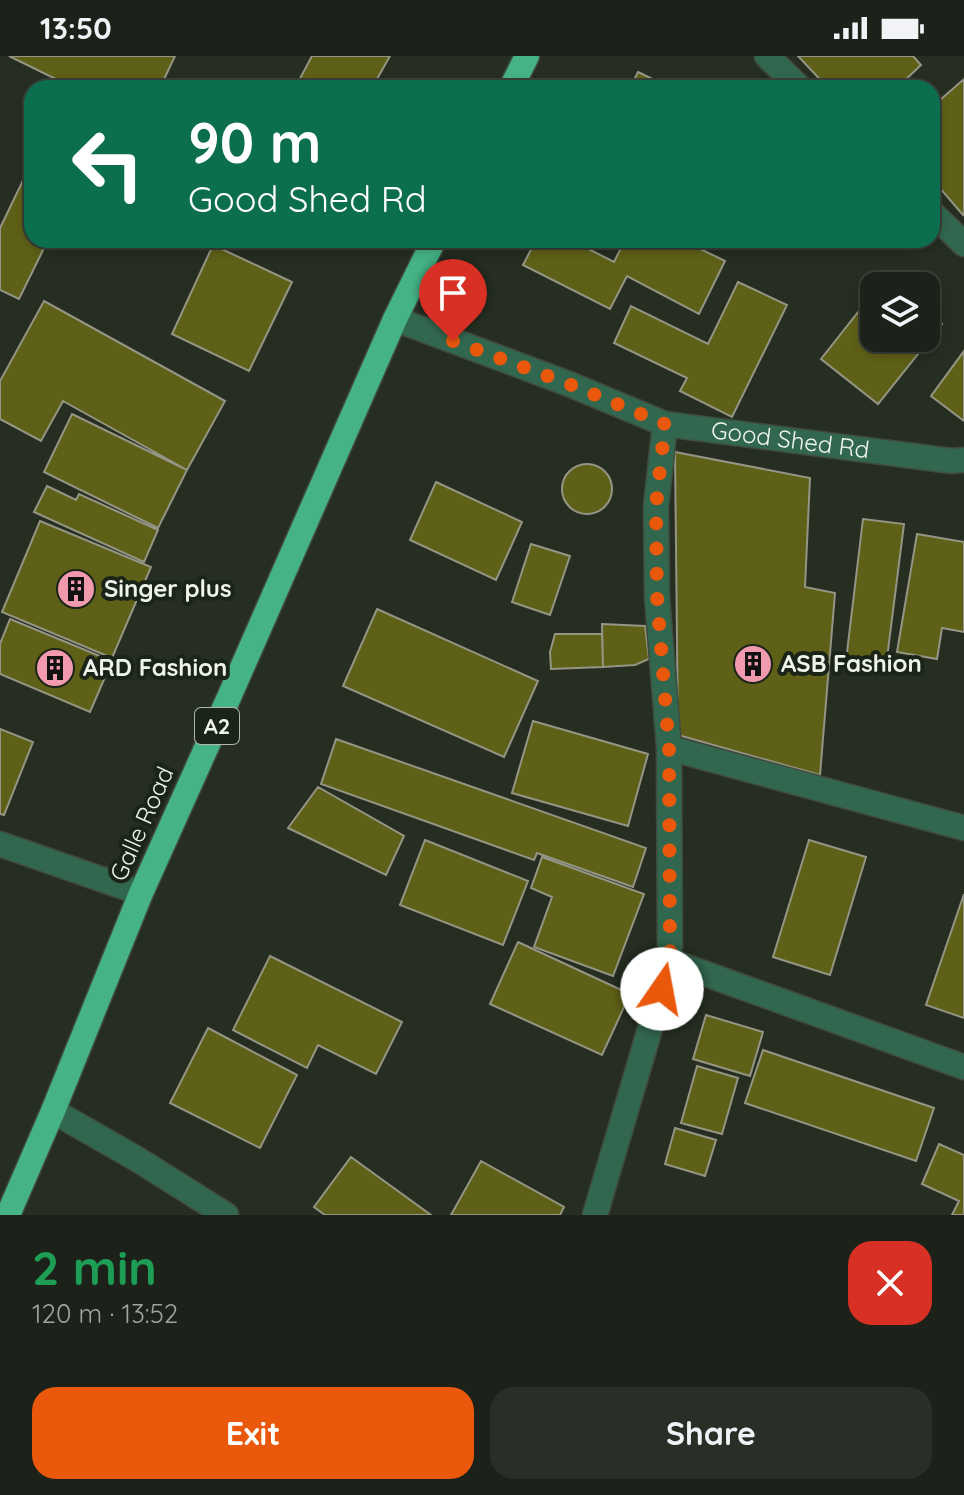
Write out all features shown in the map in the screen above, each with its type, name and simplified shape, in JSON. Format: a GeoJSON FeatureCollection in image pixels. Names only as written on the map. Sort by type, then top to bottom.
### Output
{"type":"FeatureCollection","features":[{"type":"Feature","properties":{"kind":"highway"},"geometry":{"type":"LineString","coordinates":[[515,80],[527,56]]}},
{"type":"Feature","properties":{"kind":"highway","name":"Galle Road"},"geometry":{"type":"LineString","coordinates":[[8,1215],[141,893],[395,319],[430,248]]}},
{"type":"Feature","properties":{"kind":"street"},"geometry":{"type":"LineString","coordinates":[[767,56],[792,80]]}},
{"type":"Feature","properties":{"kind":"street"},"geometry":{"type":"LineString","coordinates":[[940,221],[964,244]]}},
{"type":"Feature","properties":{"kind":"street","name":"Good Shed Rd"},"geometry":{"type":"LineString","coordinates":[[395,319],[569,384],[665,424],[952,461],[964,460]]}},
{"type":"Feature","properties":{"kind":"street"},"geometry":{"type":"LineString","coordinates":[[595,1215],[670,961],[669,748],[657,596],[656,506],[665,424]]}},
{"type":"Feature","properties":{"kind":"street"},"geometry":{"type":"LineString","coordinates":[[669,748],[964,828]]}},
{"type":"Feature","properties":{"kind":"street"},"geometry":{"type":"LineString","coordinates":[[0,844],[141,893]]}},
{"type":"Feature","properties":{"kind":"street"},"geometry":{"type":"LineString","coordinates":[[670,961],[964,1067]]}},
{"type":"Feature","properties":{"kind":"street"},"geometry":{"type":"LineString","coordinates":[[53,1111],[226,1215]]}},
{"type":"Feature","properties":{"kind":"building"},"geometry":{"type":"Polygon","coordinates":[[[9,56],[175,56],[164,80],[58,80],[9,56]]]}},
{"type":"Feature","properties":{"kind":"building"},"geometry":{"type":"Polygon","coordinates":[[[312,56],[390,56],[376,80],[299,80],[312,56]]]}},
{"type":"Feature","properties":{"kind":"building"},"geometry":{"type":"Polygon","coordinates":[[[798,56],[913,56],[921,65],[905,80],[820,80],[798,56]]]}},
{"type":"Feature","properties":{"kind":"building"},"geometry":{"type":"Polygon","coordinates":[[[638,72],[654,80],[634,80],[638,72]]]}},
{"type":"Feature","properties":{"kind":"building"},"geometry":{"type":"Polygon","coordinates":[[[964,79],[963,215],[940,188],[940,100],[964,79]]]}},
{"type":"Feature","properties":{"kind":"building"},"geometry":{"type":"Polygon","coordinates":[[[24,178],[24,248],[44,248],[19,299],[0,290],[0,228],[24,178]]]}},
{"type":"Feature","properties":{"kind":"building"},"geometry":{"type":"Polygon","coordinates":[[[212,248],[219,248],[292,282],[249,371],[172,334],[212,248]]]}},
{"type":"Feature","properties":{"kind":"building"},"geometry":{"type":"Polygon","coordinates":[[[532,248],[587,248],[614,262],[621,248],[698,248],[725,261],[699,314],[627,276],[610,309],[523,265],[532,248]]]}},
{"type":"Feature","properties":{"kind":"building"},"geometry":{"type":"Polygon","coordinates":[[[738,282],[787,305],[732,417],[680,391],[687,378],[614,343],[631,306],[708,344],[738,282]]]}},
{"type":"Feature","properties":{"kind":"building"},"geometry":{"type":"Polygon","coordinates":[[[44,301],[225,401],[187,470],[63,401],[41,441],[0,419],[0,381],[44,301]]]}},
{"type":"Feature","properties":{"kind":"building"},"geometry":{"type":"Polygon","coordinates":[[[860,310],[860,352],[920,352],[878,404],[821,359],[860,310]]]}},
{"type":"Feature","properties":{"kind":"building"},"geometry":{"type":"Polygon","coordinates":[[[964,351],[964,421],[931,396],[964,351]]]}},
{"type":"Feature","properties":{"kind":"building"},"geometry":{"type":"Polygon","coordinates":[[[72,414],[187,470],[158,528],[44,472],[72,414]]]}},
{"type":"Feature","properties":{"kind":"building","name":"ASB Fashion"},"geometry":{"type":"Polygon","coordinates":[[[675,452],[810,478],[805,587],[835,593],[820,775],[678,735],[675,452]]]}},
{"type":"Feature","properties":{"kind":"building"},"geometry":{"type":"Polygon","coordinates":[[[587,464],[605,471],[612,489],[605,507],[587,514],[569,507],[562,489],[569,471],[587,464]]]}},
{"type":"Feature","properties":{"kind":"building"},"geometry":{"type":"Polygon","coordinates":[[[436,482],[522,522],[496,580],[410,540],[436,482]]]}},
{"type":"Feature","properties":{"kind":"building"},"geometry":{"type":"Polygon","coordinates":[[[47,486],[76,500],[79,494],[158,530],[144,562],[34,512],[47,486]]]}},
{"type":"Feature","properties":{"kind":"building"},"geometry":{"type":"Polygon","coordinates":[[[863,519],[904,524],[885,674],[845,669],[863,519]]]}},
{"type":"Feature","properties":{"kind":"building","name":"Singer plus"},"geometry":{"type":"Polygon","coordinates":[[[40,521],[151,567],[112,658],[2,612],[40,521]]]}},
{"type":"Feature","properties":{"kind":"building"},"geometry":{"type":"Polygon","coordinates":[[[917,534],[964,542],[964,632],[942,628],[937,659],[897,652],[917,534]]]}},
{"type":"Feature","properties":{"kind":"building"},"geometry":{"type":"Polygon","coordinates":[[[531,544],[570,556],[550,615],[512,602],[531,544]]]}},
{"type":"Feature","properties":{"kind":"building"},"geometry":{"type":"Polygon","coordinates":[[[377,609],[538,681],[504,757],[343,686],[377,609]]]}},
{"type":"Feature","properties":{"kind":"building","name":"ARD Fashion"},"geometry":{"type":"Polygon","coordinates":[[[10,619],[112,661],[90,712],[0,674],[0,644],[10,619]]]}},
{"type":"Feature","properties":{"kind":"building"},"geometry":{"type":"Polygon","coordinates":[[[602,624],[645,626],[649,659],[635,665],[603,667],[602,624]]]}},
{"type":"Feature","properties":{"kind":"building"},"geometry":{"type":"Polygon","coordinates":[[[555,634],[602,634],[603,667],[551,669],[550,652],[555,634]]]}},
{"type":"Feature","properties":{"kind":"building"},"geometry":{"type":"Polygon","coordinates":[[[533,721],[648,754],[628,826],[512,793],[533,721]]]}},
{"type":"Feature","properties":{"kind":"building"},"geometry":{"type":"Polygon","coordinates":[[[0,729],[33,742],[4,815],[0,814],[0,729]]]}},
{"type":"Feature","properties":{"kind":"building"},"geometry":{"type":"Polygon","coordinates":[[[336,739],[646,848],[633,887],[537,853],[534,860],[321,784],[336,739]]]}},
{"type":"Feature","properties":{"kind":"building"},"geometry":{"type":"Polygon","coordinates":[[[318,787],[404,836],[386,875],[288,828],[318,787]]]}},
{"type":"Feature","properties":{"kind":"building"},"geometry":{"type":"Polygon","coordinates":[[[425,840],[528,881],[503,945],[400,905],[425,840]]]}},
{"type":"Feature","properties":{"kind":"building"},"geometry":{"type":"Polygon","coordinates":[[[809,840],[866,857],[830,975],[773,957],[809,840]]]}},
{"type":"Feature","properties":{"kind":"building"},"geometry":{"type":"Polygon","coordinates":[[[542,857],[644,894],[613,976],[534,947],[552,897],[531,888],[542,857]]]}},
{"type":"Feature","properties":{"kind":"building"},"geometry":{"type":"Polygon","coordinates":[[[964,894],[964,1018],[926,1005],[964,894]]]}},
{"type":"Feature","properties":{"kind":"building"},"geometry":{"type":"Polygon","coordinates":[[[518,942],[630,994],[602,1055],[490,1004],[518,942]]]}},
{"type":"Feature","properties":{"kind":"building"},"geometry":{"type":"Polygon","coordinates":[[[270,956],[402,1022],[376,1074],[318,1045],[307,1068],[233,1030],[270,956]]]}},
{"type":"Feature","properties":{"kind":"building"},"geometry":{"type":"Polygon","coordinates":[[[706,1015],[763,1032],[750,1076],[693,1059],[706,1015]]]}},
{"type":"Feature","properties":{"kind":"building"},"geometry":{"type":"Polygon","coordinates":[[[208,1028],[297,1075],[260,1148],[170,1103],[208,1028]]]}},
{"type":"Feature","properties":{"kind":"building"},"geometry":{"type":"Polygon","coordinates":[[[763,1050],[934,1108],[916,1161],[745,1103],[763,1050]]]}},
{"type":"Feature","properties":{"kind":"building"},"geometry":{"type":"Polygon","coordinates":[[[697,1066],[738,1078],[722,1134],[681,1123],[697,1066]]]}},
{"type":"Feature","properties":{"kind":"building"},"geometry":{"type":"Polygon","coordinates":[[[675,1128],[716,1140],[705,1176],[665,1164],[675,1128]]]}},
{"type":"Feature","properties":{"kind":"building"},"geometry":{"type":"Polygon","coordinates":[[[939,1144],[964,1155],[964,1215],[952,1215],[959,1201],[922,1184],[939,1144]]]}},
{"type":"Feature","properties":{"kind":"building"},"geometry":{"type":"Polygon","coordinates":[[[351,1157],[431,1215],[325,1215],[314,1207],[351,1157]]]}},
{"type":"Feature","properties":{"kind":"building"},"geometry":{"type":"Polygon","coordinates":[[[481,1161],[564,1207],[560,1215],[451,1215],[481,1161]]]}},
{"type":"Feature","properties":{"kind":"place","name":"Singer plus"},"geometry":{"type":"Point","coordinates":[76,589]}},
{"type":"Feature","properties":{"kind":"place","name":"ASB Fashion"},"geometry":{"type":"Point","coordinates":[753,664]}},
{"type":"Feature","properties":{"kind":"place","name":"ARD Fashion"},"geometry":{"type":"Point","coordinates":[55,668]}},
{"type":"Feature","properties":{"kind":"route"},"geometry":{"type":"LineString","coordinates":[[453,341],[665,424],[656,506],[657,596],[669,748],[670,961],[662,989]]}}]}
